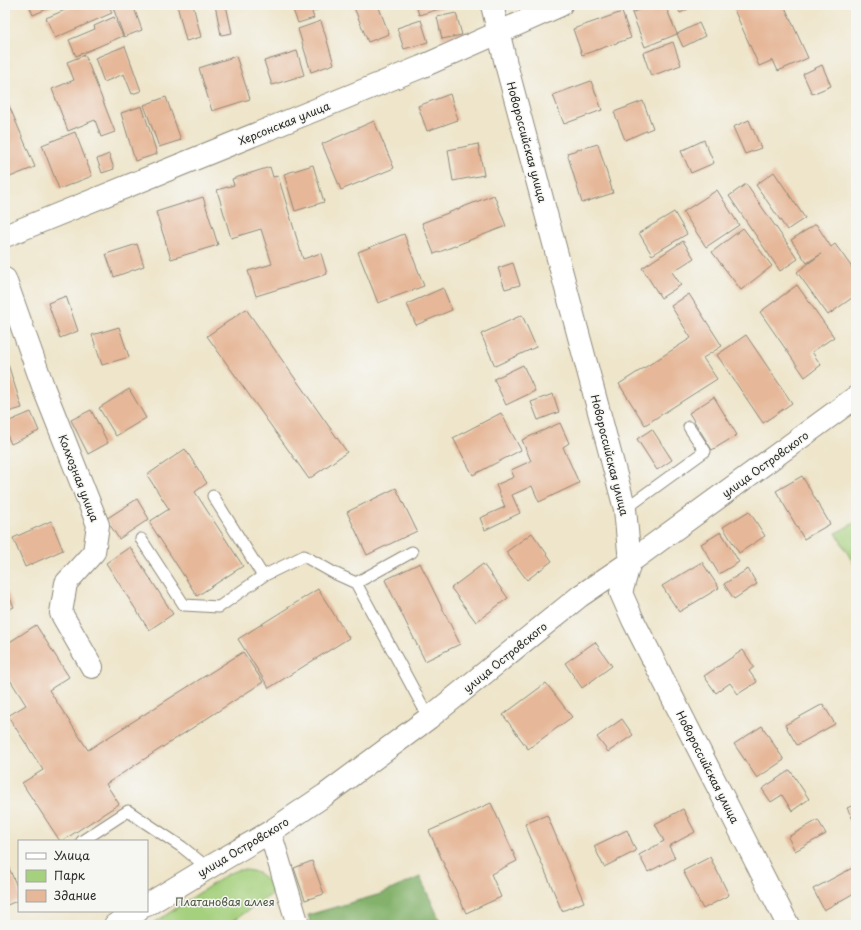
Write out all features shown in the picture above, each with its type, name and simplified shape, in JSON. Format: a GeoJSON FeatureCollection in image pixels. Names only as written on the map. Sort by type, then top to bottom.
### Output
{"type":"FeatureCollection","features":[{"type":"Feature","properties":{"kind":"street","name":"Новороссийская улица"},"geometry":{"type":"LineString","coordinates":[[492,5],[508,71],[625,509],[630,562],[621,593],[633,620],[788,925]]}},
{"type":"Feature","properties":{"kind":"street","name":"Херсонская улица"},"geometry":{"type":"LineString","coordinates":[[5,236],[407,73],[561,5]]}},
{"type":"Feature","properties":{"kind":"street","name":"Колхозная улица"},"geometry":{"type":"LineString","coordinates":[[5,279],[44,389],[98,525],[94,552],[66,583],[61,613],[92,667]]}},
{"type":"Feature","properties":{"kind":"street","name":"улица Островского"},"geometry":{"type":"LineString","coordinates":[[148,904],[270,832],[324,795],[429,718],[580,596],[630,562],[856,397]]}},
{"type":"Feature","properties":{"kind":"street"},"geometry":{"type":"LineString","coordinates":[[270,832],[298,925]]}},
{"type":"Feature","properties":{"kind":"street"},"geometry":{"type":"LineString","coordinates":[[115,925],[136,912]]}},
{"type":"Feature","properties":{"kind":"lane"},"geometry":{"type":"LineString","coordinates":[[625,509],[705,451],[689,427]]}},
{"type":"Feature","properties":{"kind":"lane"},"geometry":{"type":"LineString","coordinates":[[213,496],[263,576]]}},
{"type":"Feature","properties":{"kind":"lane"},"geometry":{"type":"LineString","coordinates":[[141,539],[184,605],[219,607],[263,576],[304,556],[334,573],[356,583],[429,718]]}},
{"type":"Feature","properties":{"kind":"lane"},"geometry":{"type":"LineString","coordinates":[[356,583],[412,552]]}},
{"type":"Feature","properties":{"kind":"lane"},"geometry":{"type":"LineString","coordinates":[[84,840],[128,811],[182,847],[208,868]]}},
{"type":"Feature","properties":{"kind":"green space"},"geometry":{"type":"Polygon","coordinates":[[[856,522],[856,568],[836,533],[856,522]]]}},
{"type":"Feature","properties":{"kind":"green space","name":"Платановая аллея"},"geometry":{"type":"Polygon","coordinates":[[[237,870],[250,871],[260,874],[268,881],[275,892],[227,925],[151,925],[226,875],[237,870]]]}},
{"type":"Feature","properties":{"kind":"green space"},"geometry":{"type":"Polygon","coordinates":[[[420,877],[442,925],[311,925],[308,915],[381,894],[420,877]]]}},
{"type":"Feature","properties":{"kind":"building"},"geometry":{"type":"Polygon","coordinates":[[[29,5],[56,5],[33,15],[29,5]]]}},
{"type":"Feature","properties":{"kind":"building"},"geometry":{"type":"Polygon","coordinates":[[[77,5],[109,5],[112,13],[55,38],[46,18],[77,5]]]}},
{"type":"Feature","properties":{"kind":"building"},"geometry":{"type":"Polygon","coordinates":[[[112,5],[133,5],[142,30],[124,37],[112,5]]]}},
{"type":"Feature","properties":{"kind":"building"},"geometry":{"type":"Polygon","coordinates":[[[177,5],[193,5],[201,37],[186,41],[177,5]]]}},
{"type":"Feature","properties":{"kind":"building"},"geometry":{"type":"Polygon","coordinates":[[[215,5],[226,5],[232,33],[221,35],[215,5]]]}},
{"type":"Feature","properties":{"kind":"building"},"geometry":{"type":"Polygon","coordinates":[[[291,5],[330,5],[312,12],[314,18],[298,23],[291,5]]]}},
{"type":"Feature","properties":{"kind":"building"},"geometry":{"type":"Polygon","coordinates":[[[353,5],[378,5],[389,34],[368,42],[353,5]]]}},
{"type":"Feature","properties":{"kind":"building"},"geometry":{"type":"Polygon","coordinates":[[[416,5],[453,5],[419,15],[416,5]]]}},
{"type":"Feature","properties":{"kind":"building"},"geometry":{"type":"Polygon","coordinates":[[[650,5],[665,5],[677,34],[645,47],[632,13],[650,5]]]}},
{"type":"Feature","properties":{"kind":"building"},"geometry":{"type":"Polygon","coordinates":[[[676,5],[696,5],[680,13],[676,5]]]}},
{"type":"Feature","properties":{"kind":"building"},"geometry":{"type":"Polygon","coordinates":[[[732,5],[784,5],[808,58],[778,71],[773,60],[759,66],[732,5]]]}},
{"type":"Feature","properties":{"kind":"building"},"geometry":{"type":"Polygon","coordinates":[[[622,12],[631,38],[582,55],[573,29],[622,12]]]}},
{"type":"Feature","properties":{"kind":"building"},"geometry":{"type":"Polygon","coordinates":[[[456,13],[462,35],[442,39],[437,17],[456,13]]]}},
{"type":"Feature","properties":{"kind":"building"},"geometry":{"type":"Polygon","coordinates":[[[114,17],[123,36],[76,56],[69,40],[95,29],[94,26],[114,17]]]}},
{"type":"Feature","properties":{"kind":"building"},"geometry":{"type":"Polygon","coordinates":[[[421,20],[428,42],[404,49],[397,28],[421,20]]]}},
{"type":"Feature","properties":{"kind":"building"},"geometry":{"type":"Polygon","coordinates":[[[321,21],[334,64],[311,72],[298,29],[321,21]]]}},
{"type":"Feature","properties":{"kind":"building"},"geometry":{"type":"Polygon","coordinates":[[[699,23],[705,36],[683,47],[677,34],[699,23]]]}},
{"type":"Feature","properties":{"kind":"building"},"geometry":{"type":"Polygon","coordinates":[[[673,42],[681,65],[651,76],[643,53],[673,42]]]}},
{"type":"Feature","properties":{"kind":"building"},"geometry":{"type":"Polygon","coordinates":[[[125,46],[141,91],[132,94],[124,74],[104,82],[95,58],[125,46]]]}},
{"type":"Feature","properties":{"kind":"building"},"geometry":{"type":"Polygon","coordinates":[[[297,51],[304,75],[272,85],[264,61],[297,51]]]}},
{"type":"Feature","properties":{"kind":"building"},"geometry":{"type":"Polygon","coordinates":[[[85,55],[115,132],[101,137],[95,120],[68,131],[52,89],[74,80],[67,62],[85,55]]]}},
{"type":"Feature","properties":{"kind":"building"},"geometry":{"type":"Polygon","coordinates":[[[236,56],[250,99],[212,111],[199,68],[236,56]]]}},
{"type":"Feature","properties":{"kind":"building"},"geometry":{"type":"Polygon","coordinates":[[[822,65],[831,86],[812,94],[803,74],[822,65]]]}},
{"type":"Feature","properties":{"kind":"building"},"geometry":{"type":"Polygon","coordinates":[[[591,81],[602,110],[564,124],[553,95],[591,81]]]}},
{"type":"Feature","properties":{"kind":"building"},"geometry":{"type":"Polygon","coordinates":[[[450,94],[458,120],[427,131],[418,106],[450,94]]]}},
{"type":"Feature","properties":{"kind":"building"},"geometry":{"type":"Polygon","coordinates":[[[5,96],[35,167],[5,179],[5,96]]]}},
{"type":"Feature","properties":{"kind":"building"},"geometry":{"type":"Polygon","coordinates":[[[166,97],[181,140],[159,147],[144,105],[166,97]]]}},
{"type":"Feature","properties":{"kind":"building"},"geometry":{"type":"Polygon","coordinates":[[[643,101],[653,128],[625,140],[614,112],[643,101]]]}},
{"type":"Feature","properties":{"kind":"building"},"geometry":{"type":"Polygon","coordinates":[[[142,106],[157,154],[135,161],[121,113],[142,106]]]}},
{"type":"Feature","properties":{"kind":"building"},"geometry":{"type":"Polygon","coordinates":[[[749,120],[761,148],[745,154],[733,127],[749,120]]]}},
{"type":"Feature","properties":{"kind":"building"},"geometry":{"type":"Polygon","coordinates":[[[374,121],[394,168],[341,190],[322,144],[374,121]]]}},
{"type":"Feature","properties":{"kind":"building"},"geometry":{"type":"Polygon","coordinates":[[[75,132],[92,176],[59,189],[42,145],[75,132]]]}},
{"type":"Feature","properties":{"kind":"building"},"geometry":{"type":"Polygon","coordinates":[[[704,140],[714,163],[691,173],[681,151],[704,140]]]}},
{"type":"Feature","properties":{"kind":"building"},"geometry":{"type":"Polygon","coordinates":[[[478,144],[484,175],[453,181],[448,150],[478,144]]]}},
{"type":"Feature","properties":{"kind":"building"},"geometry":{"type":"Polygon","coordinates":[[[598,144],[613,193],[582,203],[567,153],[598,144]]]}},
{"type":"Feature","properties":{"kind":"building"},"geometry":{"type":"Polygon","coordinates":[[[109,154],[114,169],[102,173],[97,159],[109,154]]]}},
{"type":"Feature","properties":{"kind":"building"},"geometry":{"type":"Polygon","coordinates":[[[313,165],[324,202],[295,211],[284,174],[313,165]]]}},
{"type":"Feature","properties":{"kind":"building"},"geometry":{"type":"Polygon","coordinates":[[[270,167],[273,177],[278,176],[303,259],[321,253],[327,274],[256,296],[248,271],[272,264],[261,229],[231,238],[217,190],[234,185],[232,179],[270,167]]]}},
{"type":"Feature","properties":{"kind":"building"},"geometry":{"type":"Polygon","coordinates":[[[774,172],[805,218],[787,230],[756,185],[774,172]]]}},
{"type":"Feature","properties":{"kind":"building"},"geometry":{"type":"Polygon","coordinates":[[[746,184],[798,259],[780,271],[729,196],[746,184]]]}},
{"type":"Feature","properties":{"kind":"building"},"geometry":{"type":"Polygon","coordinates":[[[717,190],[739,225],[706,247],[683,212],[717,190]]]}},
{"type":"Feature","properties":{"kind":"building"},"geometry":{"type":"Polygon","coordinates":[[[494,195],[506,226],[434,254],[422,223],[494,195]]]}},
{"type":"Feature","properties":{"kind":"building"},"geometry":{"type":"Polygon","coordinates":[[[203,197],[218,245],[171,259],[156,212],[203,197]]]}},
{"type":"Feature","properties":{"kind":"building"},"geometry":{"type":"Polygon","coordinates":[[[674,212],[687,234],[652,255],[639,233],[674,212]]]}},
{"type":"Feature","properties":{"kind":"building"},"geometry":{"type":"Polygon","coordinates":[[[816,224],[831,247],[835,244],[856,273],[856,295],[828,315],[797,272],[821,254],[807,263],[791,240],[816,224]]]}},
{"type":"Feature","properties":{"kind":"building"},"geometry":{"type":"Polygon","coordinates":[[[743,228],[772,266],[741,290],[712,252],[743,228]]]}},
{"type":"Feature","properties":{"kind":"building"},"geometry":{"type":"Polygon","coordinates":[[[404,234],[424,286],[378,303],[358,252],[404,234]]]}},
{"type":"Feature","properties":{"kind":"building"},"geometry":{"type":"Polygon","coordinates":[[[683,241],[694,258],[672,272],[681,285],[661,298],[642,268],[683,241]]]}},
{"type":"Feature","properties":{"kind":"building"},"geometry":{"type":"Polygon","coordinates":[[[137,244],[144,266],[114,277],[106,254],[137,244]]]}},
{"type":"Feature","properties":{"kind":"building"},"geometry":{"type":"Polygon","coordinates":[[[513,263],[520,285],[505,289],[498,268],[513,263]]]}},
{"type":"Feature","properties":{"kind":"building"},"geometry":{"type":"Polygon","coordinates":[[[797,285],[834,337],[812,352],[821,365],[805,377],[760,312],[797,285]]]}},
{"type":"Feature","properties":{"kind":"building"},"geometry":{"type":"Polygon","coordinates":[[[443,288],[452,310],[416,325],[407,304],[443,288]]]}},
{"type":"Feature","properties":{"kind":"building"},"geometry":{"type":"Polygon","coordinates":[[[689,294],[722,346],[703,358],[717,379],[645,425],[619,384],[691,338],[671,306],[689,294]]]}},
{"type":"Feature","properties":{"kind":"building"},"geometry":{"type":"Polygon","coordinates":[[[66,296],[78,331],[60,338],[48,303],[66,296]]]}},
{"type":"Feature","properties":{"kind":"building"},"geometry":{"type":"Polygon","coordinates":[[[246,309],[347,452],[309,479],[207,336],[246,309]]]}},
{"type":"Feature","properties":{"kind":"building"},"geometry":{"type":"Polygon","coordinates":[[[522,315],[536,347],[495,366],[481,334],[522,315]]]}},
{"type":"Feature","properties":{"kind":"building"},"geometry":{"type":"Polygon","coordinates":[[[119,327],[129,357],[102,365],[92,335],[119,327]]]}},
{"type":"Feature","properties":{"kind":"building"},"geometry":{"type":"Polygon","coordinates":[[[746,335],[792,403],[763,423],[717,355],[746,335]]]}},
{"type":"Feature","properties":{"kind":"building"},"geometry":{"type":"Polygon","coordinates":[[[5,355],[22,408],[5,413],[5,355]]]}},
{"type":"Feature","properties":{"kind":"building"},"geometry":{"type":"Polygon","coordinates":[[[523,365],[535,391],[506,405],[494,379],[523,365]]]}},
{"type":"Feature","properties":{"kind":"building"},"geometry":{"type":"Polygon","coordinates":[[[129,389],[146,418],[116,436],[99,408],[129,389]]]}},
{"type":"Feature","properties":{"kind":"building"},"geometry":{"type":"Polygon","coordinates":[[[553,394],[559,412],[538,420],[531,402],[553,394]]]}},
{"type":"Feature","properties":{"kind":"building"},"geometry":{"type":"Polygon","coordinates":[[[714,397],[737,435],[712,450],[689,413],[714,397]]]}},
{"type":"Feature","properties":{"kind":"building"},"geometry":{"type":"Polygon","coordinates":[[[91,410],[108,443],[88,454],[71,420],[91,410]]]}},
{"type":"Feature","properties":{"kind":"building"},"geometry":{"type":"Polygon","coordinates":[[[31,412],[39,431],[11,444],[5,430],[5,423],[31,412]]]}},
{"type":"Feature","properties":{"kind":"building"},"geometry":{"type":"Polygon","coordinates":[[[501,413],[521,450],[473,475],[453,438],[501,413]]]}},
{"type":"Feature","properties":{"kind":"building"},"geometry":{"type":"Polygon","coordinates":[[[560,423],[569,443],[563,447],[579,483],[539,502],[532,486],[512,495],[520,513],[485,530],[480,518],[505,507],[496,485],[514,477],[511,470],[531,461],[522,440],[560,423]]]}},
{"type":"Feature","properties":{"kind":"building"},"geometry":{"type":"Polygon","coordinates":[[[652,429],[672,460],[657,470],[637,439],[652,429]]]}},
{"type":"Feature","properties":{"kind":"building"},"geometry":{"type":"Polygon","coordinates":[[[185,449],[207,483],[195,492],[243,566],[197,596],[149,522],[169,509],[147,475],[185,449]]]}},
{"type":"Feature","properties":{"kind":"building"},"geometry":{"type":"Polygon","coordinates":[[[802,476],[830,524],[804,539],[776,491],[802,476]]]}},
{"type":"Feature","properties":{"kind":"building"},"geometry":{"type":"Polygon","coordinates":[[[396,488],[417,531],[367,555],[347,512],[396,488]]]}},
{"type":"Feature","properties":{"kind":"building"},"geometry":{"type":"Polygon","coordinates":[[[137,499],[149,519],[119,539],[106,519],[137,499]]]}},
{"type":"Feature","properties":{"kind":"building"},"geometry":{"type":"Polygon","coordinates":[[[749,511],[765,536],[739,553],[723,527],[749,511]]]}},
{"type":"Feature","properties":{"kind":"building"},"geometry":{"type":"Polygon","coordinates":[[[51,521],[63,550],[25,567],[13,538],[51,521]]]}},
{"type":"Feature","properties":{"kind":"building"},"geometry":{"type":"Polygon","coordinates":[[[721,532],[739,562],[719,574],[701,544],[721,532]]]}},
{"type":"Feature","properties":{"kind":"building"},"geometry":{"type":"Polygon","coordinates":[[[532,533],[552,561],[527,580],[506,552],[532,533]]]}},
{"type":"Feature","properties":{"kind":"building"},"geometry":{"type":"Polygon","coordinates":[[[130,547],[173,614],[149,630],[106,563],[130,547]]]}},
{"type":"Feature","properties":{"kind":"building"},"geometry":{"type":"Polygon","coordinates":[[[702,562],[719,588],[679,612],[662,586],[702,562]]]}},
{"type":"Feature","properties":{"kind":"building"},"geometry":{"type":"Polygon","coordinates":[[[420,563],[460,644],[425,661],[385,580],[420,563]]]}},
{"type":"Feature","properties":{"kind":"building"},"geometry":{"type":"Polygon","coordinates":[[[483,564],[508,598],[476,622],[451,588],[483,564]]]}},
{"type":"Feature","properties":{"kind":"building"},"geometry":{"type":"Polygon","coordinates":[[[748,569],[757,584],[734,599],[724,584],[748,569]]]}},
{"type":"Feature","properties":{"kind":"building"},"geometry":{"type":"Polygon","coordinates":[[[5,587],[14,607],[5,611],[5,587]]]}},
{"type":"Feature","properties":{"kind":"building"},"geometry":{"type":"Polygon","coordinates":[[[318,589],[349,638],[269,688],[238,639],[318,589]]]}},
{"type":"Feature","properties":{"kind":"building"},"geometry":{"type":"Polygon","coordinates":[[[36,625],[69,677],[49,690],[88,750],[243,652],[263,682],[106,784],[119,804],[64,840],[59,840],[22,783],[43,770],[8,716],[26,705],[5,672],[5,645],[36,625]]]}},
{"type":"Feature","properties":{"kind":"building"},"geometry":{"type":"Polygon","coordinates":[[[595,642],[612,666],[582,688],[565,663],[595,642]]]}},
{"type":"Feature","properties":{"kind":"building"},"geometry":{"type":"Polygon","coordinates":[[[743,650],[754,667],[749,671],[757,682],[738,694],[730,683],[716,693],[704,676],[743,650]]]}},
{"type":"Feature","properties":{"kind":"building"},"geometry":{"type":"Polygon","coordinates":[[[546,683],[572,717],[528,749],[503,715],[546,683]]]}},
{"type":"Feature","properties":{"kind":"building"},"geometry":{"type":"Polygon","coordinates":[[[823,704],[835,724],[797,745],[785,725],[823,704]]]}},
{"type":"Feature","properties":{"kind":"building"},"geometry":{"type":"Polygon","coordinates":[[[622,719],[633,735],[608,752],[597,737],[622,719]]]}},
{"type":"Feature","properties":{"kind":"building"},"geometry":{"type":"Polygon","coordinates":[[[762,726],[784,760],[757,778],[734,744],[762,726]]]}},
{"type":"Feature","properties":{"kind":"building"},"geometry":{"type":"Polygon","coordinates":[[[790,770],[809,799],[792,811],[782,795],[771,802],[762,789],[790,770]]]}},
{"type":"Feature","properties":{"kind":"building"},"geometry":{"type":"Polygon","coordinates":[[[491,803],[517,861],[491,874],[501,897],[466,913],[429,831],[491,803]]]}},
{"type":"Feature","properties":{"kind":"building"},"geometry":{"type":"Polygon","coordinates":[[[856,804],[856,825],[847,808],[856,804]]]}},
{"type":"Feature","properties":{"kind":"building"},"geometry":{"type":"Polygon","coordinates":[[[683,809],[695,832],[669,846],[675,858],[648,872],[639,855],[664,841],[655,824],[683,809]]]}},
{"type":"Feature","properties":{"kind":"building"},"geometry":{"type":"Polygon","coordinates":[[[547,815],[584,902],[562,911],[525,824],[547,815]]]}},
{"type":"Feature","properties":{"kind":"building"},"geometry":{"type":"Polygon","coordinates":[[[818,820],[826,834],[795,851],[788,837],[818,820]]]}},
{"type":"Feature","properties":{"kind":"building"},"geometry":{"type":"Polygon","coordinates":[[[627,830],[636,851],[604,867],[594,846],[627,830]]]}},
{"type":"Feature","properties":{"kind":"building"},"geometry":{"type":"Polygon","coordinates":[[[710,857],[729,895],[703,909],[683,871],[710,857]]]}},
{"type":"Feature","properties":{"kind":"building"},"geometry":{"type":"Polygon","coordinates":[[[5,859],[18,889],[18,900],[5,906],[5,859]]]}},
{"type":"Feature","properties":{"kind":"building"},"geometry":{"type":"Polygon","coordinates":[[[312,861],[324,894],[305,900],[294,868],[312,861]]]}},
{"type":"Feature","properties":{"kind":"building"},"geometry":{"type":"Polygon","coordinates":[[[856,866],[856,892],[824,910],[813,889],[856,866]]]}}]}
